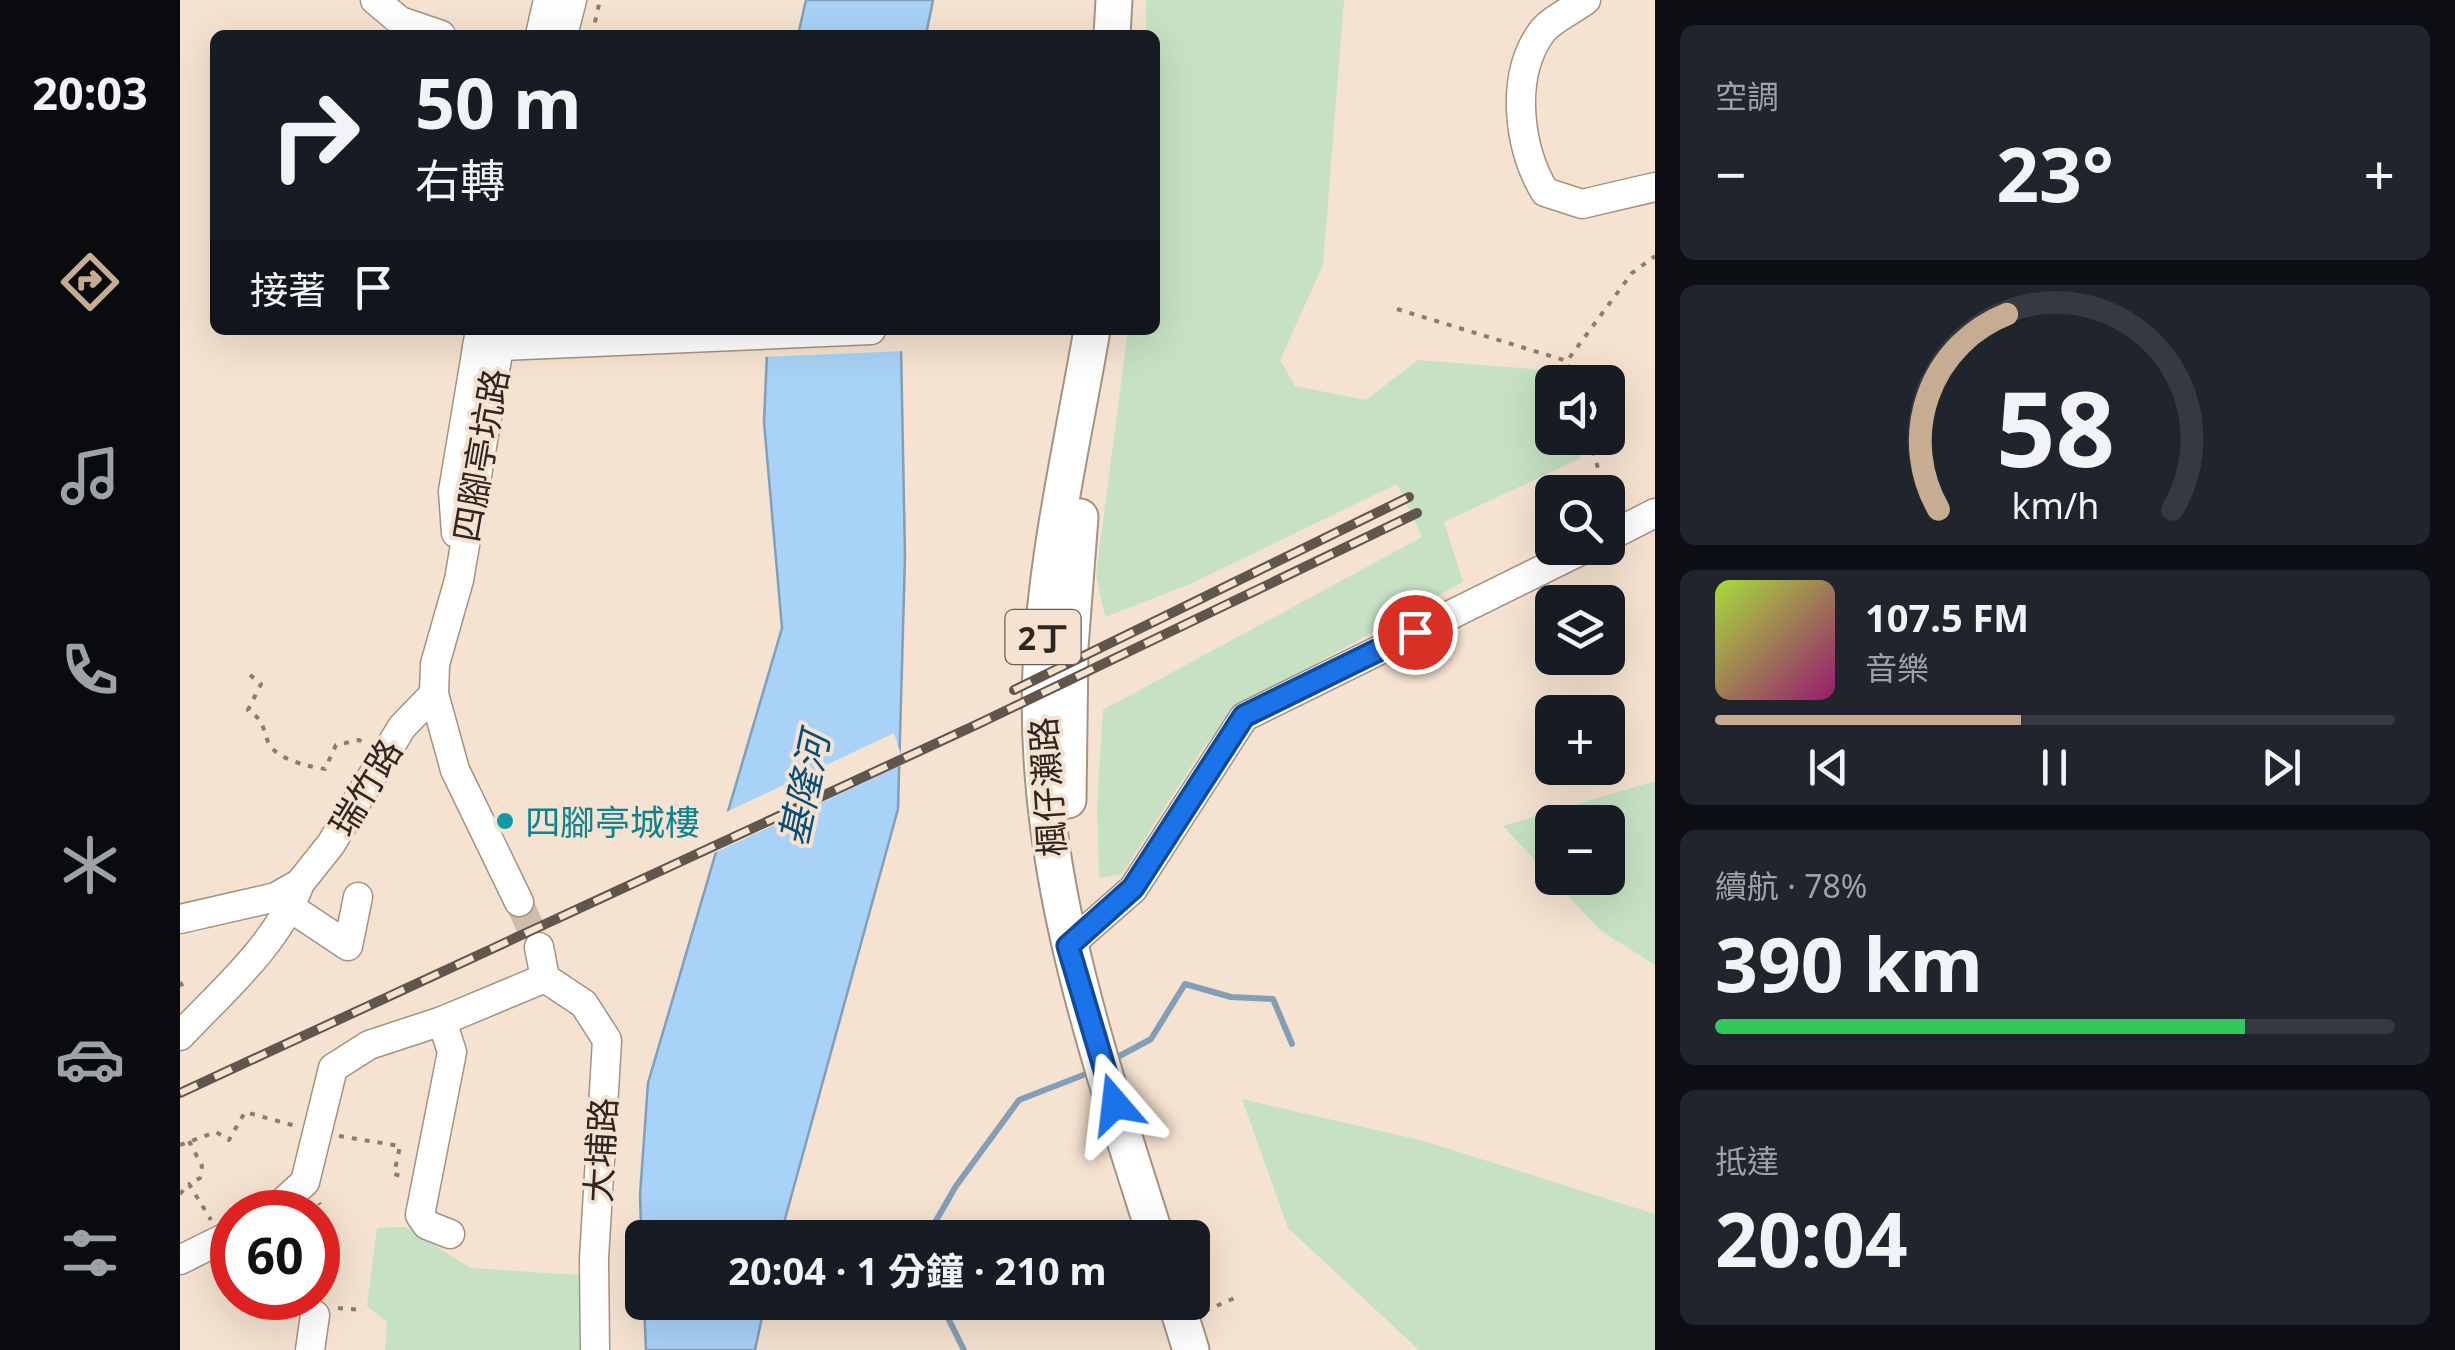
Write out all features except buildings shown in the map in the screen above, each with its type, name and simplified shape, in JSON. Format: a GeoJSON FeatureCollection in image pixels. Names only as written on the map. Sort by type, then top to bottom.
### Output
{"type":"FeatureCollection","features":[{"type":"Feature","properties":{"kind":"main road"},"geometry":{"type":"LineString","coordinates":[[1112,30],[1114,0]]}},
{"type":"Feature","properties":{"kind":"main road","name":"楓仔瀨路"},"geometry":{"type":"LineString","coordinates":[[1094,335],[1070,647],[1066,754],[1068,946],[1151,1220]]}},
{"type":"Feature","properties":{"kind":"street"},"geometry":{"type":"LineString","coordinates":[[375,0],[400,21],[426,30]]}},
{"type":"Feature","properties":{"kind":"street"},"geometry":{"type":"LineString","coordinates":[[541,30],[548,0]]}},
{"type":"Feature","properties":{"kind":"street"},"geometry":{"type":"LineString","coordinates":[[564,30],[572,0]]}},
{"type":"Feature","properties":{"kind":"street"},"geometry":{"type":"LineString","coordinates":[[1586,0],[1542,32],[1524,76],[1522,123],[1528,165],[1545,192],[1582,204],[1655,187]]}},
{"type":"Feature","properties":{"kind":"street"},"geometry":{"type":"LineString","coordinates":[[489,339],[659,335]]}},
{"type":"Feature","properties":{"kind":"street","name":"四腳亭坑路"},"geometry":{"type":"LineString","coordinates":[[434,694],[436,664],[459,580],[489,339]]}},
{"type":"Feature","properties":{"kind":"street"},"geometry":{"type":"LineString","coordinates":[[1625,529],[1655,514]]}},
{"type":"Feature","properties":{"kind":"street"},"geometry":{"type":"LineString","coordinates":[[1068,946],[1133,888],[1244,716],[1551,565]]}},
{"type":"Feature","properties":{"kind":"street"},"geometry":{"type":"LineString","coordinates":[[434,694],[455,770],[519,902]]}},
{"type":"Feature","properties":{"kind":"street","name":"瑞竹路"},"geometry":{"type":"LineString","coordinates":[[180,1036],[262,947],[402,727],[434,694]]}},
{"type":"Feature","properties":{"kind":"street"},"geometry":{"type":"LineString","coordinates":[[180,919],[296,896],[348,946],[358,897]]}},
{"type":"Feature","properties":{"kind":"street"},"geometry":{"type":"LineString","coordinates":[[296,1190],[305,1182],[333,1068],[370,1045],[442,1021],[545,978],[538,947]]}},
{"type":"Feature","properties":{"kind":"street","name":"大埔路"},"geometry":{"type":"LineString","coordinates":[[545,978],[584,1004],[607,1040],[594,1259],[594,1350]]}},
{"type":"Feature","properties":{"kind":"street"},"geometry":{"type":"LineString","coordinates":[[442,1021],[452,1052],[420,1216],[426,1225],[450,1234]]}},
{"type":"Feature","properties":{"kind":"street"},"geometry":{"type":"LineString","coordinates":[[180,1260],[210,1245]]}},
{"type":"Feature","properties":{"kind":"street"},"geometry":{"type":"LineString","coordinates":[[310,1350],[321,1320]]}},
{"type":"Feature","properties":{"kind":"path"},"geometry":{"type":"LineString","coordinates":[[593,30],[600,0]]}},
{"type":"Feature","properties":{"kind":"path"},"geometry":{"type":"LineString","coordinates":[[1567,361],[1632,273],[1655,256]]}},
{"type":"Feature","properties":{"kind":"path"},"geometry":{"type":"LineString","coordinates":[[1396,309],[1567,361]]}},
{"type":"Feature","properties":{"kind":"path"},"geometry":{"type":"LineString","coordinates":[[1567,361],[1568,365]]}},
{"type":"Feature","properties":{"kind":"path"},"geometry":{"type":"LineString","coordinates":[[250,675],[261,684],[248,710],[267,729],[268,742],[276,753],[326,769],[336,745],[359,740],[372,747],[379,765]]}},
{"type":"Feature","properties":{"kind":"path"},"geometry":{"type":"LineString","coordinates":[[180,1146],[216,1132],[229,1140],[246,1112],[320,1132],[400,1146],[394,1174],[428,1183]]}},
{"type":"Feature","properties":{"kind":"path"},"geometry":{"type":"LineString","coordinates":[[180,1194],[200,1178],[202,1166],[189,1141]]}},
{"type":"Feature","properties":{"kind":"path"},"geometry":{"type":"LineString","coordinates":[[305,1182],[310,1190]]}},
{"type":"Feature","properties":{"kind":"path"},"geometry":{"type":"LineString","coordinates":[[189,1184],[210,1214]]}},
{"type":"Feature","properties":{"kind":"path"},"geometry":{"type":"LineString","coordinates":[[1184,1325],[1239,1296]]}},
{"type":"Feature","properties":{"kind":"path"},"geometry":{"type":"LineString","coordinates":[[340,1311],[364,1310]]}},
{"type":"Feature","properties":{"kind":"green space"},"geometry":{"type":"Polygon","coordinates":[[[1146,0],[1344,0],[1323,265],[1280,360],[1295,386],[1366,400],[1418,360],[1535,369],[1535,455],[1581,458],[1545,475],[1535,475],[1535,479],[1444,522],[1463,582],[1240,706],[1205,745],[1122,874],[1099,878],[1097,807],[1103,710],[1422,537],[1397,484],[1190,584],[1105,617],[1096,575],[1127,335],[1160,335],[1160,30],[1146,30],[1146,0]]]}},
{"type":"Feature","properties":{"kind":"green space"},"geometry":{"type":"Polygon","coordinates":[[[1655,781],[1655,965],[1600,930],[1567,895],[1625,895],[1625,805],[1574,805],[1655,781]]]}},
{"type":"Feature","properties":{"kind":"green space"},"geometry":{"type":"Polygon","coordinates":[[[1535,817],[1535,860],[1503,826],[1535,817]]]}},
{"type":"Feature","properties":{"kind":"green space"},"geometry":{"type":"Polygon","coordinates":[[[1242,1099],[1424,1141],[1655,1214],[1655,1350],[1419,1350],[1288,1228],[1242,1099]]]}},
{"type":"Feature","properties":{"kind":"green space"},"geometry":{"type":"Polygon","coordinates":[[[406,1227],[470,1268],[579,1275],[582,1350],[385,1350],[387,1322],[367,1306],[377,1228],[406,1227]]]}},
{"type":"Feature","properties":{"kind":"water"},"geometry":{"type":"Polygon","coordinates":[[[806,0],[933,0],[927,30],[799,30],[806,0]]]}},
{"type":"Feature","properties":{"kind":"water","name":"基隆河"},"geometry":{"type":"Polygon","coordinates":[[[768,335],[810,335],[901,346],[905,557],[898,809],[785,1220],[641,1220],[648,1083],[782,628],[764,422],[768,335]]]}},
{"type":"Feature","properties":{"kind":"water"},"geometry":{"type":"Polygon","coordinates":[[[645,1320],[761,1320],[755,1350],[646,1350],[645,1320]]]}},
{"type":"Feature","properties":{"kind":"pier"},"geometry":{"type":"Polygon","coordinates":[[[763,335],[908,335],[906,351],[762,357],[763,335]]]}},
{"type":"Feature","properties":{"kind":"pier"},"geometry":{"type":"Polygon","coordinates":[[[894,733],[904,764],[710,855],[722,814],[894,733]]]}},
{"type":"Feature","properties":{"kind":"waterway"},"geometry":{"type":"LineString","coordinates":[[1114,1059],[1151,1039],[1185,984],[1231,997],[1273,999],[1292,1044]]}},
{"type":"Feature","properties":{"kind":"waterway"},"geometry":{"type":"LineString","coordinates":[[936,1220],[956,1186],[1019,1100],[1091,1072]]}},
{"type":"Feature","properties":{"kind":"waterway"},"geometry":{"type":"LineString","coordinates":[[949,1320],[964,1350]]}},
{"type":"Feature","properties":{"kind":"tunnel"},"geometry":{"type":"LineString","coordinates":[[519,902],[539,947]]}},
{"type":"Feature","properties":{"kind":"railway"},"geometry":{"type":"LineString","coordinates":[[1014,690],[1409,497]]}},
{"type":"Feature","properties":{"kind":"railway"},"geometry":{"type":"LineString","coordinates":[[180,1093],[978,724],[1417,513]]}},
{"type":"Feature","properties":{"kind":"place","name":"四腳亭城樓"},"geometry":{"type":"Point","coordinates":[505,821]}},
{"type":"Feature","properties":{"kind":"route"},"geometry":{"type":"LineString","coordinates":[[1115,1104],[1068,946],[1133,888],[1244,716],[1415,632]]}}]}
